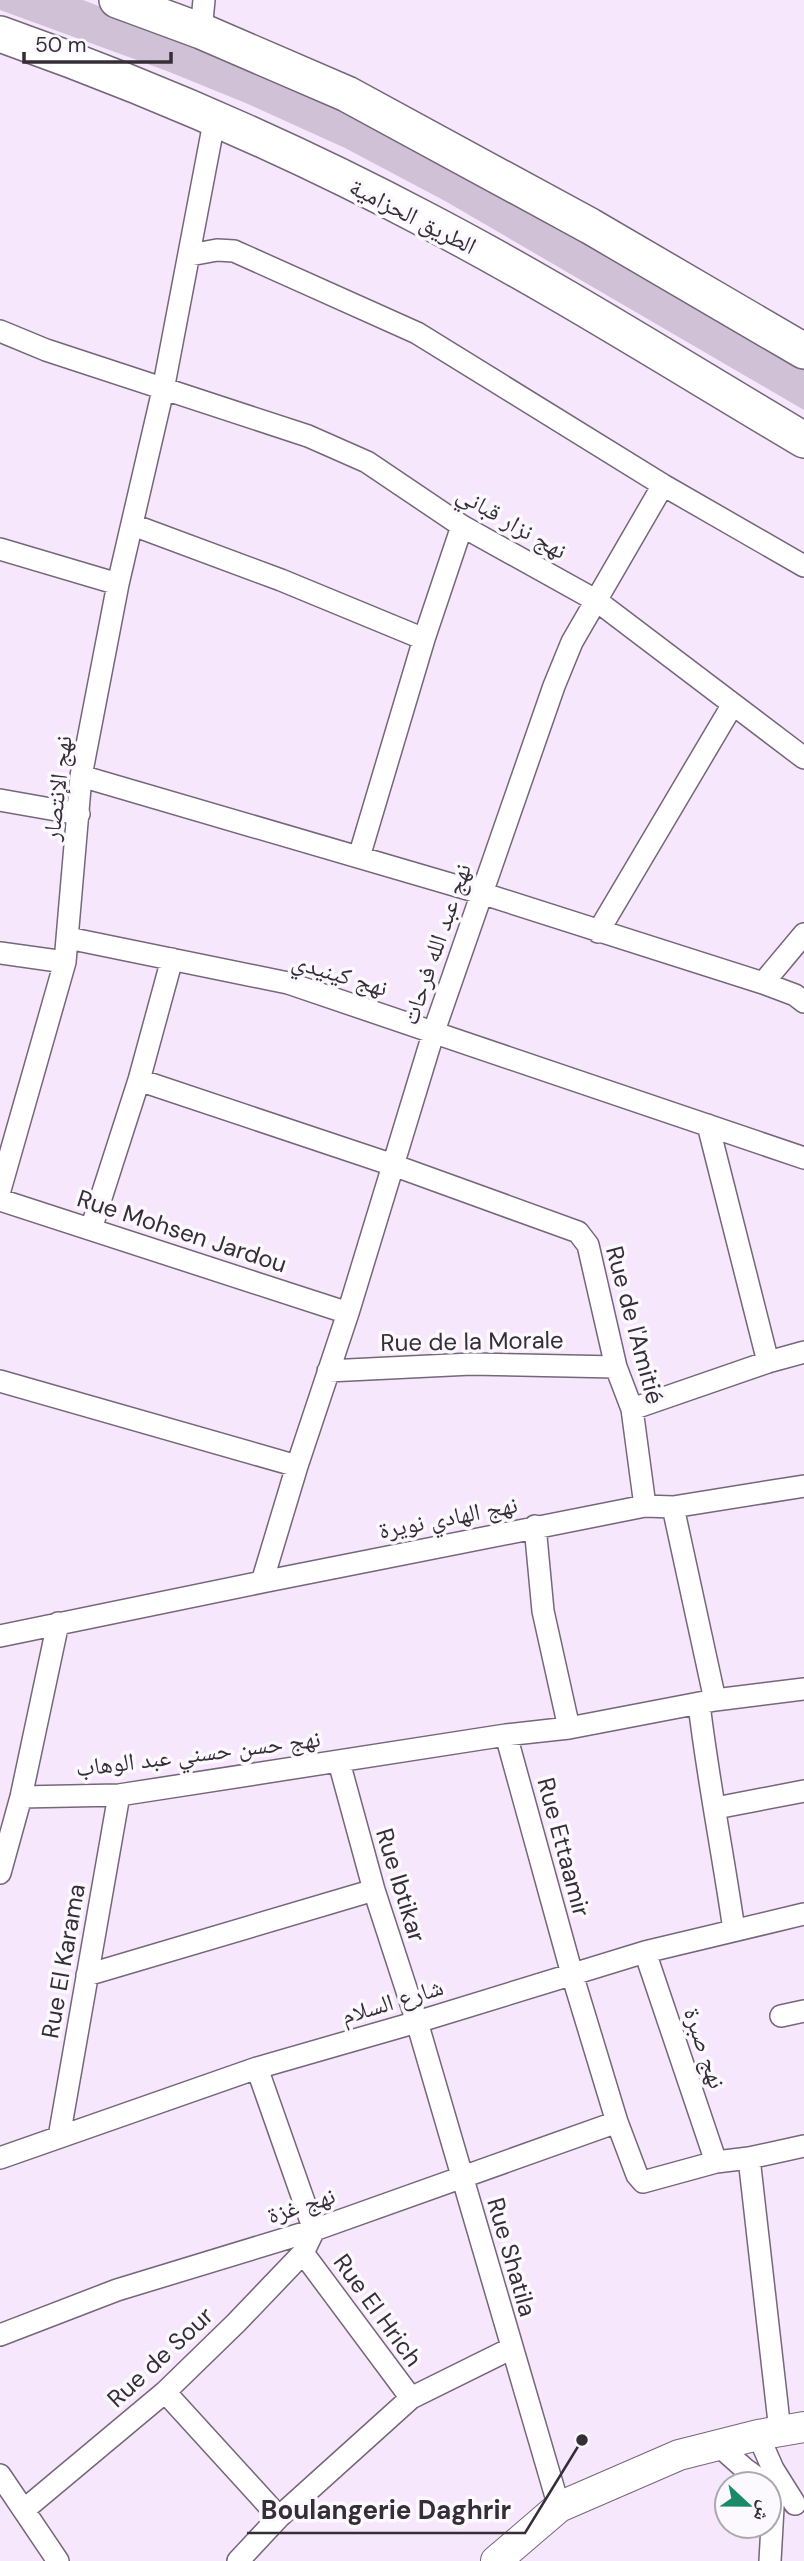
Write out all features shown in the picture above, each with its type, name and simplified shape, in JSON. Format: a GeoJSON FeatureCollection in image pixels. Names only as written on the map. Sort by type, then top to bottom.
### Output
{"type":"FeatureCollection","features":[{"type":"Feature","properties":{"kind":"highway"},"geometry":{"type":"LineString","coordinates":[[117,0],[203,15],[590,226],[804,351]]}},
{"type":"Feature","properties":{"kind":"highway","name":"الطريق الحزامية"},"geometry":{"type":"LineString","coordinates":[[0,34],[66,57],[215,117],[428,221],[804,440]]}},
{"type":"Feature","properties":{"kind":"main road"},"geometry":{"type":"LineString","coordinates":[[496,2561],[559,2507],[680,2455],[717,2444],[781,2431]]}},
{"type":"Feature","properties":{"kind":"street","name":"نهج الإنتصار"},"geometry":{"type":"LineString","coordinates":[[0,1190],[65,962],[80,776],[118,584],[163,390],[215,117]]}},
{"type":"Feature","properties":{"kind":"street"},"geometry":{"type":"LineString","coordinates":[[190,256],[218,250],[234,251],[417,333],[663,485],[804,566]]}},
{"type":"Feature","properties":{"kind":"street","name":"نهج نزار قباني"},"geometry":{"type":"LineString","coordinates":[[0,331],[46,350],[163,390],[308,436],[367,462],[462,526],[597,601],[804,758]]}},
{"type":"Feature","properties":{"kind":"street","name":"نهج عبد الله فرحات"},"geometry":{"type":"LineString","coordinates":[[262,1582],[434,1031],[554,686],[572,642],[663,485]]}},
{"type":"Feature","properties":{"kind":"street"},"geometry":{"type":"LineString","coordinates":[[132,525],[281,580],[424,639]]}},
{"type":"Feature","properties":{"kind":"street"},"geometry":{"type":"LineString","coordinates":[[359,857],[424,639],[462,526]]}},
{"type":"Feature","properties":{"kind":"street"},"geometry":{"type":"LineString","coordinates":[[0,549],[118,584]]}},
{"type":"Feature","properties":{"kind":"street"},"geometry":{"type":"LineString","coordinates":[[598,932],[733,704]]}},
{"type":"Feature","properties":{"kind":"street"},"geometry":{"type":"LineString","coordinates":[[80,776],[481,893],[763,983],[795,995],[804,1002]]}},
{"type":"Feature","properties":{"kind":"street"},"geometry":{"type":"LineString","coordinates":[[0,800],[79,814]]}},
{"type":"Feature","properties":{"kind":"street"},"geometry":{"type":"LineString","coordinates":[[763,983],[804,934]]}},
{"type":"Feature","properties":{"kind":"street","name":"نهج كينيدي"},"geometry":{"type":"LineString","coordinates":[[68,938],[288,984],[434,1031],[804,1158]]}},
{"type":"Feature","properties":{"kind":"street"},"geometry":{"type":"LineString","coordinates":[[0,953],[65,962]]}},
{"type":"Feature","properties":{"kind":"street"},"geometry":{"type":"LineString","coordinates":[[91,1229],[139,1080],[172,959]]}},
{"type":"Feature","properties":{"kind":"street","name":"Rue de l'Amitié"},"geometry":{"type":"LineString","coordinates":[[139,1080],[393,1165],[578,1232],[588,1245],[616,1367],[632,1409],[645,1506]]}},
{"type":"Feature","properties":{"kind":"street"},"geometry":{"type":"LineString","coordinates":[[708,1125],[768,1362]]}},
{"type":"Feature","properties":{"kind":"street","name":"Rue Mohsen Jardou"},"geometry":{"type":"LineString","coordinates":[[0,1200],[348,1313]]}},
{"type":"Feature","properties":{"kind":"street"},"geometry":{"type":"LineString","coordinates":[[632,1409],[804,1352]]}},
{"type":"Feature","properties":{"kind":"street","name":"Rue de la Morale"},"geometry":{"type":"LineString","coordinates":[[328,1371],[471,1364],[616,1367]]}},
{"type":"Feature","properties":{"kind":"street"},"geometry":{"type":"LineString","coordinates":[[0,1381],[297,1466]]}},
{"type":"Feature","properties":{"kind":"street"},"geometry":{"type":"LineString","coordinates":[[645,1506],[673,1507],[804,1486]]}},
{"type":"Feature","properties":{"kind":"street","name":"نهج الهادي نويرة"},"geometry":{"type":"LineString","coordinates":[[58,1623],[645,1506]]}},
{"type":"Feature","properties":{"kind":"street"},"geometry":{"type":"LineString","coordinates":[[673,1507],[707,1702],[706,1764],[716,1808],[734,1930]]}},
{"type":"Feature","properties":{"kind":"street"},"geometry":{"type":"LineString","coordinates":[[535,1527],[543,1611],[569,1728]]}},
{"type":"Feature","properties":{"kind":"street"},"geometry":{"type":"LineString","coordinates":[[0,1636],[58,1623],[21,1797],[0,1873]]}},
{"type":"Feature","properties":{"kind":"street","name":"نهج حسن حسني عبد الوهاب"},"geometry":{"type":"LineString","coordinates":[[21,1797],[118,1794],[506,1735],[569,1728],[707,1702],[804,1689]]}},
{"type":"Feature","properties":{"kind":"street","name":"Rue Ettaamir"},"geometry":{"type":"LineString","coordinates":[[506,1735],[572,1974],[617,2122],[637,2175],[643,2182],[716,2162]]}},
{"type":"Feature","properties":{"kind":"street","name":"Rue Ibtikar"},"geometry":{"type":"LineString","coordinates":[[339,1762],[374,1890],[417,2022]]}},
{"type":"Feature","properties":{"kind":"street"},"geometry":{"type":"LineString","coordinates":[[716,1808],[804,1791]]}},
{"type":"Feature","properties":{"kind":"street","name":"Rue El Karama"},"geometry":{"type":"LineString","coordinates":[[59,2137],[118,1794]]}},
{"type":"Feature","properties":{"kind":"street"},"geometry":{"type":"LineString","coordinates":[[87,1975],[374,1890]]}},
{"type":"Feature","properties":{"kind":"street","name":"شارع السلام"},"geometry":{"type":"LineString","coordinates":[[0,2158],[257,2068],[645,1952],[804,1914]]}},
{"type":"Feature","properties":{"kind":"street","name":"نهج صبرة"},"geometry":{"type":"LineString","coordinates":[[645,1952],[716,2162]]}},
{"type":"Feature","properties":{"kind":"street"},"geometry":{"type":"LineString","coordinates":[[781,2017],[804,2011]]}},
{"type":"Feature","properties":{"kind":"street","name":"Rue Shatila"},"geometry":{"type":"LineString","coordinates":[[417,2022],[559,2507]]}},
{"type":"Feature","properties":{"kind":"street","name":"Rue El Hrich"},"geometry":{"type":"LineString","coordinates":[[257,2068],[314,2230]]}},
{"type":"Feature","properties":{"kind":"street","name":"نهج غزة"},"geometry":{"type":"LineString","coordinates":[[0,2335],[117,2290],[314,2230],[617,2122]]}},
{"type":"Feature","properties":{"kind":"street"},"geometry":{"type":"LineString","coordinates":[[716,2162],[804,2146]]}},
{"type":"Feature","properties":{"kind":"street"},"geometry":{"type":"LineString","coordinates":[[749,2158],[781,2431],[774,2469],[799,2506]]}},
{"type":"Feature","properties":{"kind":"street","name":"Rue de Sour"},"geometry":{"type":"LineString","coordinates":[[26,2509],[165,2392],[303,2253],[314,2230]]}},
{"type":"Feature","properties":{"kind":"street","name":"Rue El Hrich"},"geometry":{"type":"LineString","coordinates":[[303,2253],[411,2398]]}},
{"type":"Feature","properties":{"kind":"street"},"geometry":{"type":"LineString","coordinates":[[237,2561],[279,2517],[411,2398],[512,2348]]}},
{"type":"Feature","properties":{"kind":"street"},"geometry":{"type":"LineString","coordinates":[[165,2392],[279,2517]]}},
{"type":"Feature","properties":{"kind":"street"},"geometry":{"type":"LineString","coordinates":[[717,2444],[746,2470]]}},
{"type":"Feature","properties":{"kind":"street"},"geometry":{"type":"LineString","coordinates":[[0,2475],[26,2509],[58,2561]]}},
{"type":"Feature","properties":{"kind":"street"},"geometry":{"type":"LineString","coordinates":[[783,2496],[799,2506]]}},
{"type":"Feature","properties":{"kind":"street"},"geometry":{"type":"LineString","coordinates":[[770,2540],[770,2561]]}},
{"type":"Feature","properties":{"kind":"shaded area"},"geometry":{"type":"Polygon","coordinates":[[[0,0],[83,0],[268,72],[464,169],[804,365],[804,410],[445,201],[345,148],[167,71],[0,10],[0,0]]]}},
{"type":"Feature","properties":{"kind":"place","name":"Boulangerie Daghrir"},"geometry":{"type":"Point","coordinates":[582,2440]}}]}
